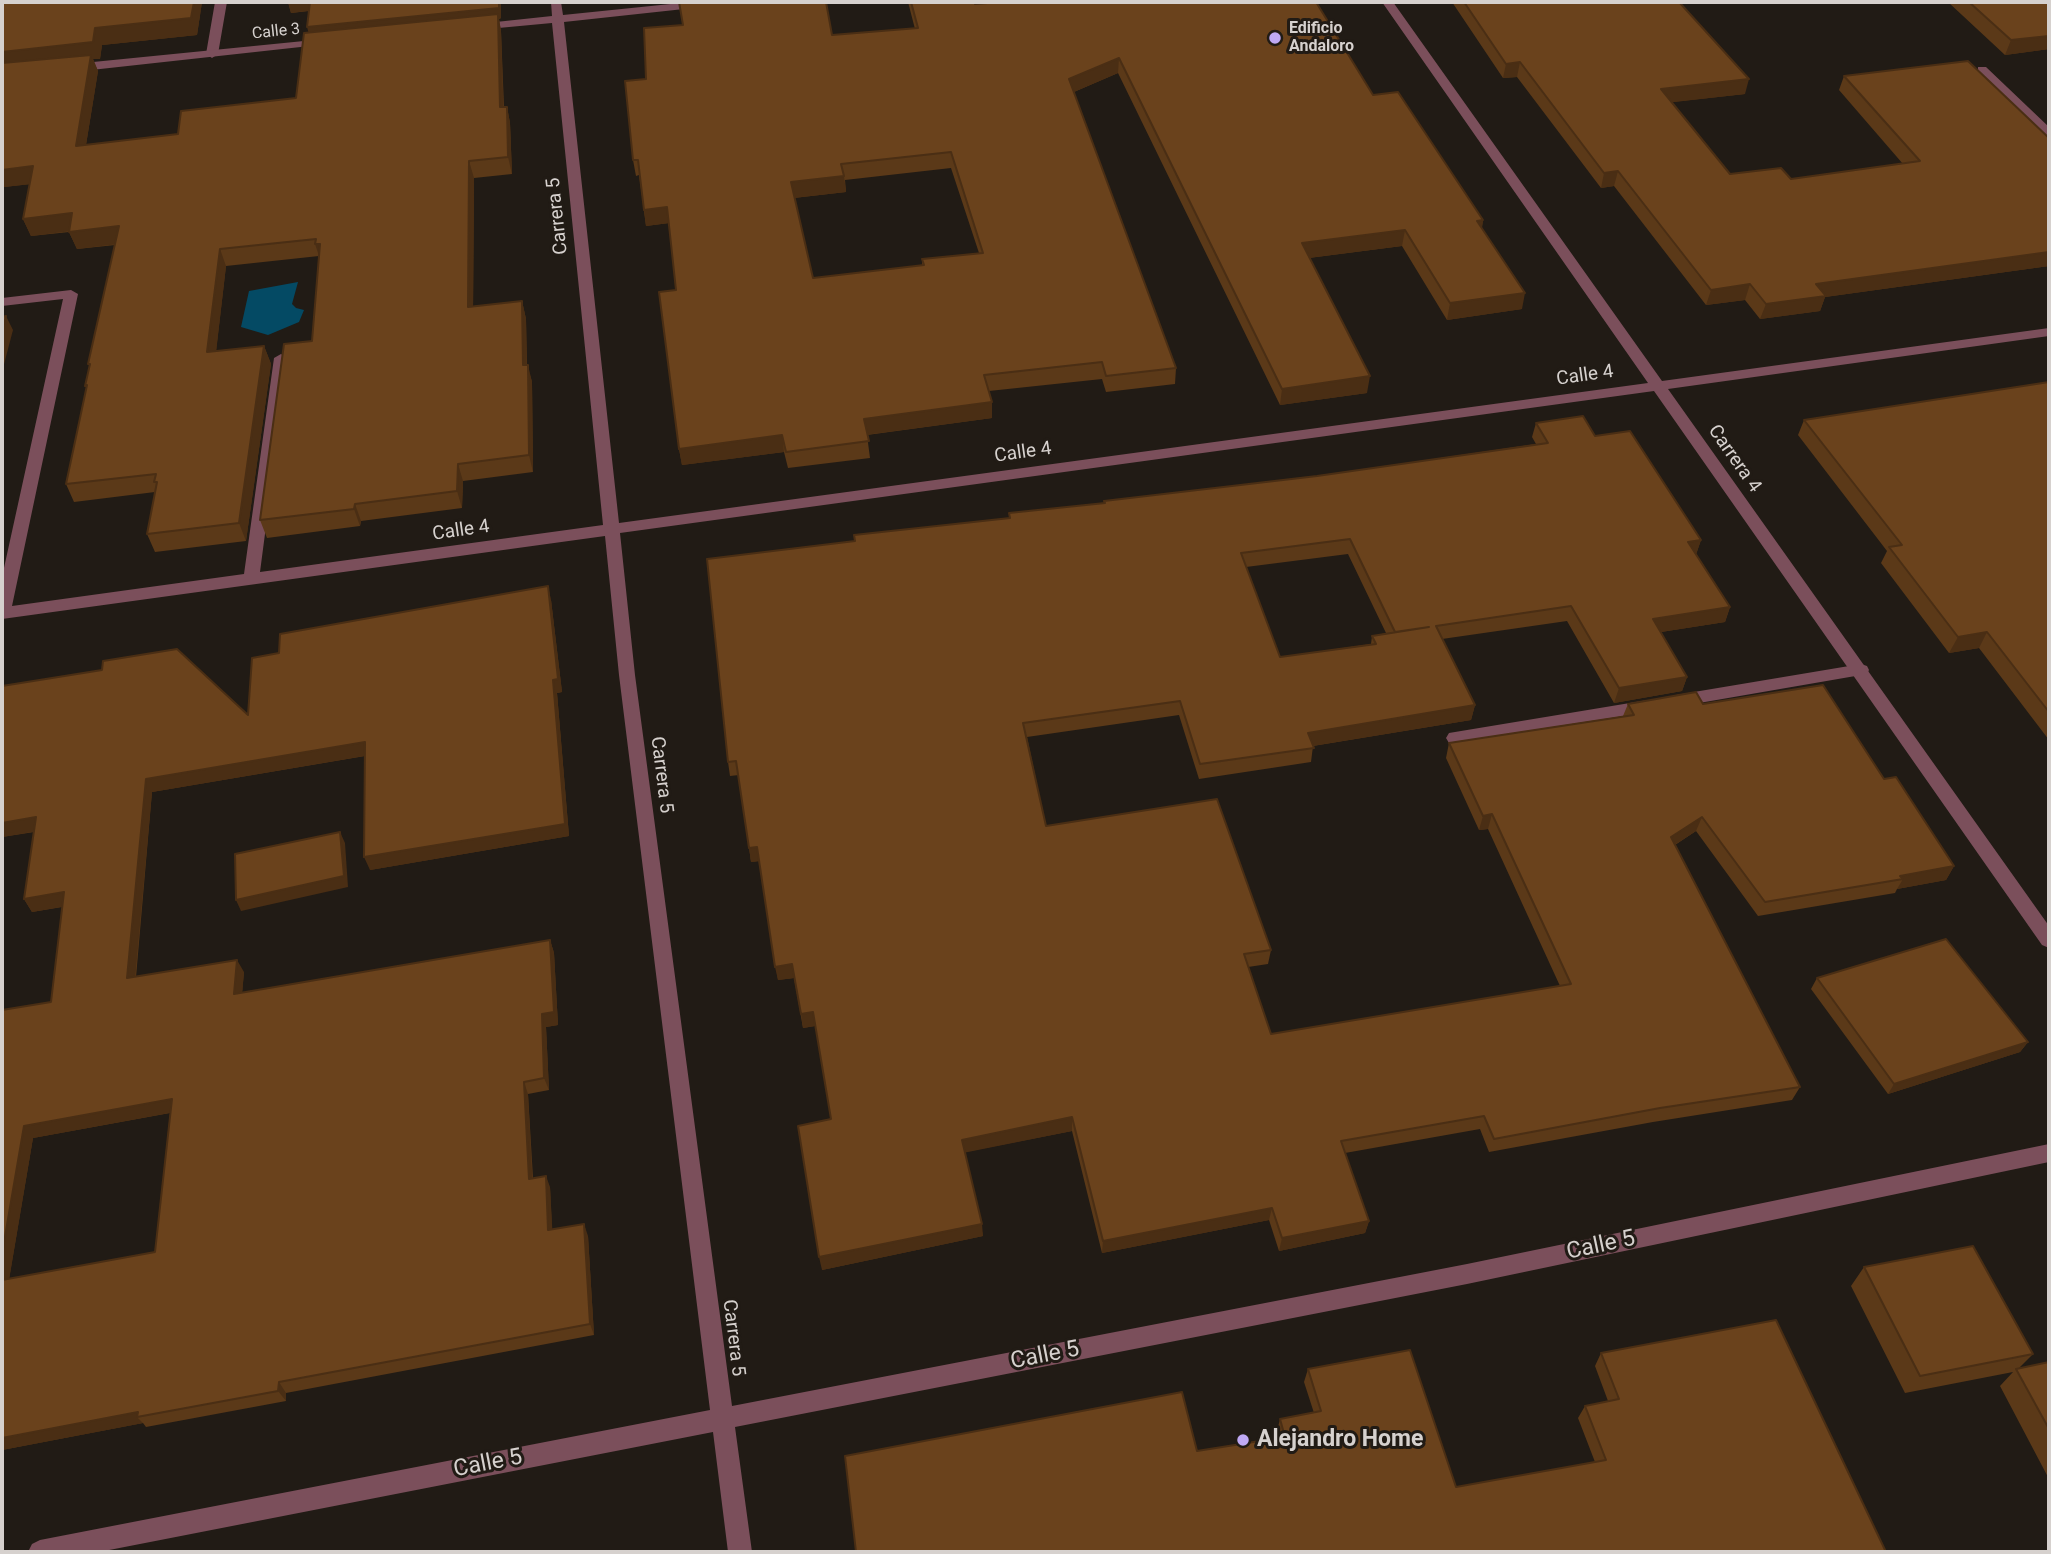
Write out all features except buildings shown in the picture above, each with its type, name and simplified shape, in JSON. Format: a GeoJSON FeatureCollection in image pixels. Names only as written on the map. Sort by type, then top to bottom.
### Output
{"type":"FeatureCollection","features":[{"type":"Feature","properties":{"kind":"street"},"geometry":{"type":"LineString","coordinates":[[212,54],[221,2]]}},
{"type":"Feature","properties":{"kind":"street"},"geometry":{"type":"LineString","coordinates":[[461,28],[557,10],[721,2]]}},
{"type":"Feature","properties":{"kind":"street","name":"Carrera 4"},"geometry":{"type":"LineString","coordinates":[[1387,2],[2049,940]]}},
{"type":"Feature","properties":{"kind":"street","name":"Carrera 5"},"geometry":{"type":"LineString","coordinates":[[557,10],[627,674],[740,1552]]}},
{"type":"Feature","properties":{"kind":"street","name":"Calle 3"},"geometry":{"type":"LineString","coordinates":[[54,70],[337,41]]}},
{"type":"Feature","properties":{"kind":"street"},"geometry":{"type":"LineString","coordinates":[[1982,70],[2049,134]]}},
{"type":"Feature","properties":{"kind":"street"},"geometry":{"type":"LineString","coordinates":[[2,302],[71,293],[2,613]]}},
{"type":"Feature","properties":{"kind":"street","name":"Calle 4"},"geometry":{"type":"LineString","coordinates":[[2,613],[2049,332]]}},
{"type":"Feature","properties":{"kind":"street"},"geometry":{"type":"LineString","coordinates":[[251,579],[281,358]]}},
{"type":"Feature","properties":{"kind":"street"},"geometry":{"type":"LineString","coordinates":[[1455,738],[1861,670]]}},
{"type":"Feature","properties":{"kind":"street","name":"Calle 5"},"geometry":{"type":"LineString","coordinates":[[40,1552],[1467,1274],[2049,1153]]}},
{"type":"Feature","properties":{"kind":"water"},"geometry":{"type":"Polygon","coordinates":[[[298,282],[292,304],[304,310],[299,322],[268,335],[241,327],[249,291],[298,282]]]}},
{"type":"Feature","properties":{"kind":"place","name":"Edificio Andaloro"},"geometry":{"type":"Point","coordinates":[1275,38]}},
{"type":"Feature","properties":{"kind":"place","name":"Alejandro Home"},"geometry":{"type":"Point","coordinates":[1243,1440]}}]}
